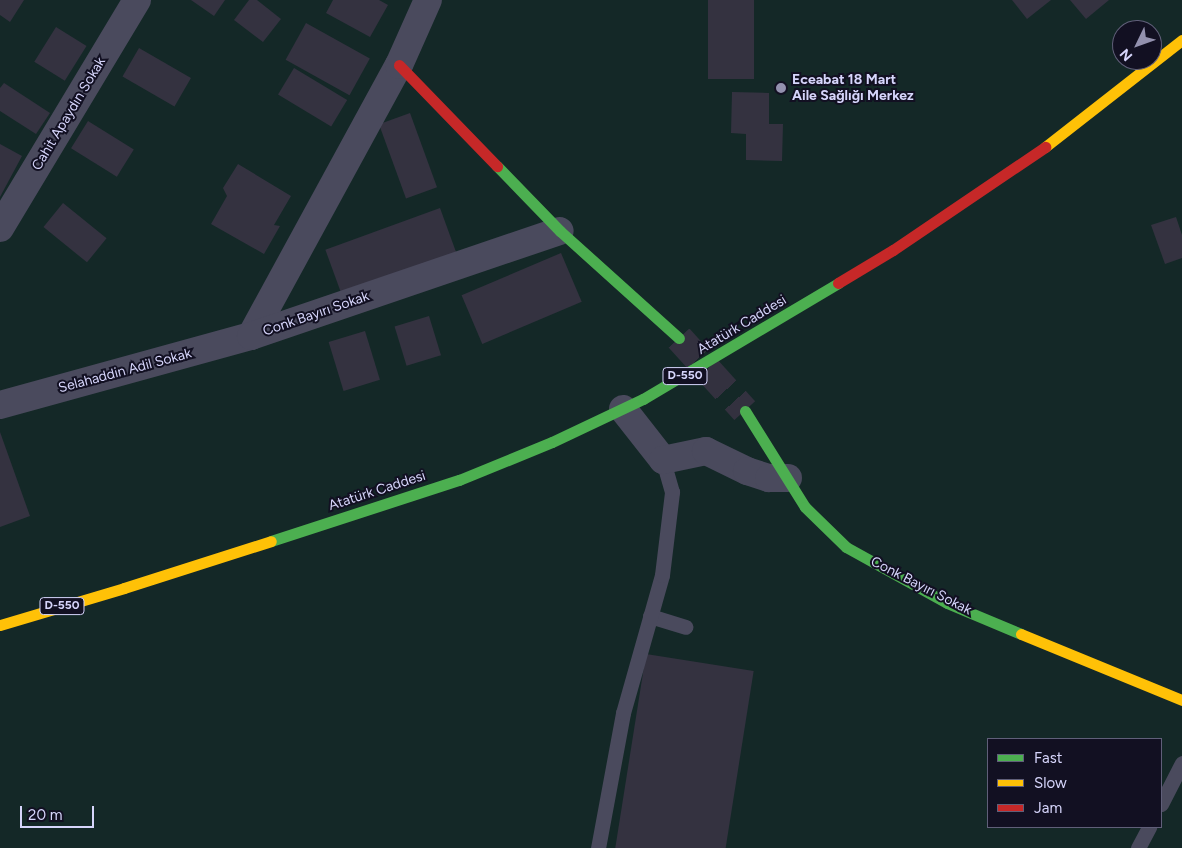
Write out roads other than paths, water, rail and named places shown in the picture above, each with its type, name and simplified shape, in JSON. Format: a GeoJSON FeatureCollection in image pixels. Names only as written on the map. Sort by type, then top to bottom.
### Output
{"type":"FeatureCollection","features":[{"type":"Feature","properties":{"kind":"main road","name":"Atatürk Caddesi"},"geometry":{"type":"LineString","coordinates":[[124,588],[459,480],[552,442],[623,409],[705,365],[901,245],[1078,123],[1182,40]]}},
{"type":"Feature","properties":{"kind":"main road"},"geometry":{"type":"LineString","coordinates":[[399,65],[560,231],[679,338]]}},
{"type":"Feature","properties":{"kind":"main road","name":"Conk Bayırı Sokak"},"geometry":{"type":"LineString","coordinates":[[745,411],[761,432],[804,507],[846,547],[946,603],[1182,700]]}},
{"type":"Feature","properties":{"kind":"main road","name":"D-550"},"geometry":{"type":"LineString","coordinates":[[0,618],[124,588]]}},
{"type":"Feature","properties":{"kind":"main road","name":"D-550"},"geometry":{"type":"LineString","coordinates":[[0,625],[124,588]]}},
{"type":"Feature","properties":{"kind":"street","name":"Cahit Apaydın Sokak"},"geometry":{"type":"LineString","coordinates":[[0,228],[137,0]]}},
{"type":"Feature","properties":{"kind":"street","name":"Conk Bayırı Sokak"},"geometry":{"type":"LineString","coordinates":[[251,336],[399,65],[423,2]]}},
{"type":"Feature","properties":{"kind":"street","name":"Conk Bayırı Sokak"},"geometry":{"type":"LineString","coordinates":[[251,336],[560,231]]}},
{"type":"Feature","properties":{"kind":"street","name":"Selahaddin Adil Sokak"},"geometry":{"type":"LineString","coordinates":[[0,405],[251,336]]}},
{"type":"Feature","properties":{"kind":"street"},"geometry":{"type":"LineString","coordinates":[[623,409],[663,460],[706,451],[747,471],[769,478],[788,478]]}},
{"type":"Feature","properties":{"kind":"lane"},"geometry":{"type":"LineString","coordinates":[[598,848],[623,713],[662,575],[672,492],[663,460]]}},
{"type":"Feature","properties":{"kind":"lane"},"geometry":{"type":"LineString","coordinates":[[650,616],[685,627]]}},
{"type":"Feature","properties":{"kind":"lane"},"geometry":{"type":"LineString","coordinates":[[1162,802],[1182,763]]}},
{"type":"Feature","properties":{"kind":"lane"},"geometry":{"type":"LineString","coordinates":[[1138,848],[1148,828]]}},
{"type":"Feature","properties":{"kind":"tunnel"},"geometry":{"type":"LineString","coordinates":[[679,338],[745,411]]}},
{"type":"Feature","properties":{"kind":"place","name":"Eceabat 18 Mart Aile Sağlığı Merkez"},"geometry":{"type":"Point","coordinates":[781,88]}}]}
